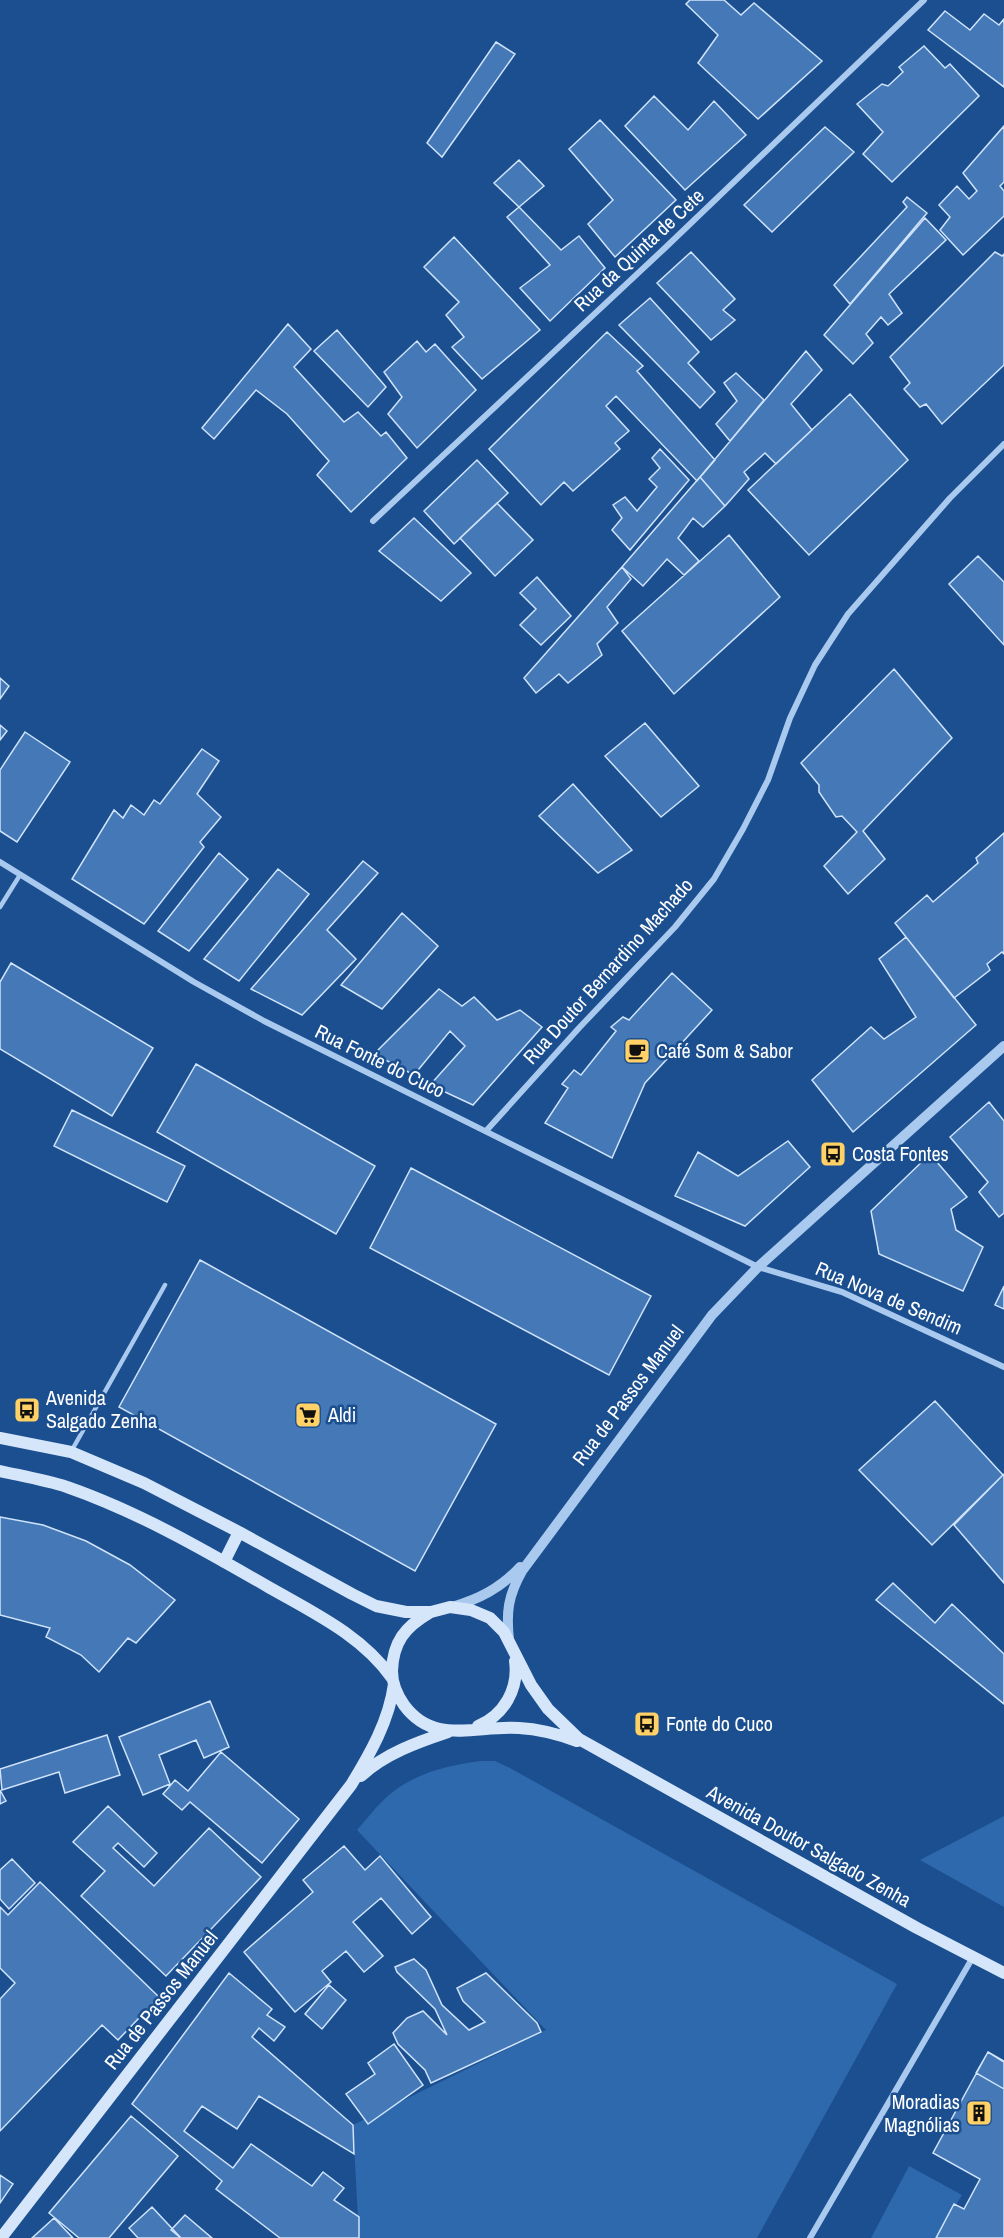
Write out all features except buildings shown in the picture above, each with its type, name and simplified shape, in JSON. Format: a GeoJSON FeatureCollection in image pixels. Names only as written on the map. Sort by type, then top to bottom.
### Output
{"type":"FeatureCollection","features":[{"type":"Feature","properties":{"kind":"main road","name":"Avenida Doutor Salgado Zenha"},"geometry":{"type":"LineString","coordinates":[[0,1438],[71,1452],[144,1483],[376,1606],[406,1612],[431,1612],[450,1607],[471,1610],[490,1618],[504,1632],[531,1685],[548,1709],[565,1727],[597,1750]]}},
{"type":"Feature","properties":{"kind":"main road","name":"Avenida Doutor Salgado Zenha"},"geometry":{"type":"LineString","coordinates":[[0,1471],[66,1487],[130,1513],[224,1562],[333,1624],[369,1651],[393,1681],[399,1698],[411,1715],[428,1726],[448,1732],[496,1727],[544,1731],[569,1738],[597,1750],[1004,1973]]}},
{"type":"Feature","properties":{"kind":"main road"},"geometry":{"type":"LineString","coordinates":[[224,1562],[239,1532]]}},
{"type":"Feature","properties":{"kind":"main road","name":"Avenida Doutor Salgado Zenha"},"geometry":{"type":"LineString","coordinates":[[393,1681],[393,1657],[400,1638],[414,1622],[431,1612]]}},
{"type":"Feature","properties":{"kind":"main road","name":"Avenida Doutor Salgado Zenha"},"geometry":{"type":"LineString","coordinates":[[468,1730],[487,1723],[503,1709],[513,1691],[516,1671],[511,1647]]}},
{"type":"Feature","properties":{"kind":"main road","name":"Rua de Passos Manuel"},"geometry":{"type":"LineString","coordinates":[[351,1785],[390,1708],[393,1681]]}},
{"type":"Feature","properties":{"kind":"main road","name":"Rua de Passos Manuel"},"geometry":{"type":"LineString","coordinates":[[1,2238],[351,1785],[368,1769],[390,1756],[448,1732]]}},
{"type":"Feature","properties":{"kind":"street","name":"Rua da Quinta de Cete"},"geometry":{"type":"LineString","coordinates":[[373,521],[657,255],[924,0]]}},
{"type":"Feature","properties":{"kind":"street","name":"Rua Doutor Bernardino Machado"},"geometry":{"type":"LineString","coordinates":[[486,1131],[675,927],[714,879],[768,780],[790,718],[815,665],[848,614],[950,498],[1004,444]]}},
{"type":"Feature","properties":{"kind":"street","name":"Rua Fonte do Cuco"},"geometry":{"type":"LineString","coordinates":[[0,862],[194,982],[264,1022],[758,1267]]}},
{"type":"Feature","properties":{"kind":"street","name":"Rua de Passos Manuel"},"geometry":{"type":"LineString","coordinates":[[511,1647],[508,1605],[513,1588],[535,1552],[712,1315],[758,1267],[1004,1046]]}},
{"type":"Feature","properties":{"kind":"street","name":"Rua Nova de Sendim"},"geometry":{"type":"LineString","coordinates":[[758,1267],[842,1292],[1004,1367]]}},
{"type":"Feature","properties":{"kind":"street","name":"Rua de Passos Manuel"},"geometry":{"type":"LineString","coordinates":[[450,1607],[476,1600],[498,1587],[535,1552]]}},
{"type":"Feature","properties":{"kind":"street"},"geometry":{"type":"LineString","coordinates":[[810,2238],[973,1958]]}},
{"type":"Feature","properties":{"kind":"lane"},"geometry":{"type":"LineString","coordinates":[[0,907],[20,875]]}},
{"type":"Feature","properties":{"kind":"lane"},"geometry":{"type":"LineString","coordinates":[[71,1452],[165,1285]]}},
{"type":"Feature","properties":{"kind":"shaded area"},"geometry":{"type":"Polygon","coordinates":[[[481,1761],[495,1761],[510,1768],[897,1984],[757,2238],[359,2238],[353,2125],[546,2030],[357,1830],[399,1787],[432,1771],[481,1761]]]}},
{"type":"Feature","properties":{"kind":"shaded area"},"geometry":{"type":"Polygon","coordinates":[[[1004,1816],[1004,1907],[920,1860],[1004,1816]]]}},
{"type":"Feature","properties":{"kind":"shaded area"},"geometry":{"type":"Polygon","coordinates":[[[909,2166],[962,2195],[956,2205],[954,2204],[936,2238],[871,2238],[909,2166]]]}},
{"type":"Feature","properties":{"kind":"place","name":"Café Som & Sabor"},"geometry":{"type":"Point","coordinates":[637,1051]}},
{"type":"Feature","properties":{"kind":"place","name":"Costa Fontes"},"geometry":{"type":"Point","coordinates":[833,1154]}},
{"type":"Feature","properties":{"kind":"place","name":"Avenida Salgado Zenha"},"geometry":{"type":"Point","coordinates":[27,1410]}},
{"type":"Feature","properties":{"kind":"place","name":"Aldi"},"geometry":{"type":"Point","coordinates":[308,1415]}},
{"type":"Feature","properties":{"kind":"place","name":"Fonte do Cuco"},"geometry":{"type":"Point","coordinates":[647,1724]}},
{"type":"Feature","properties":{"kind":"place","name":"Moradias Magnólias"},"geometry":{"type":"Point","coordinates":[979,2113]}}]}
